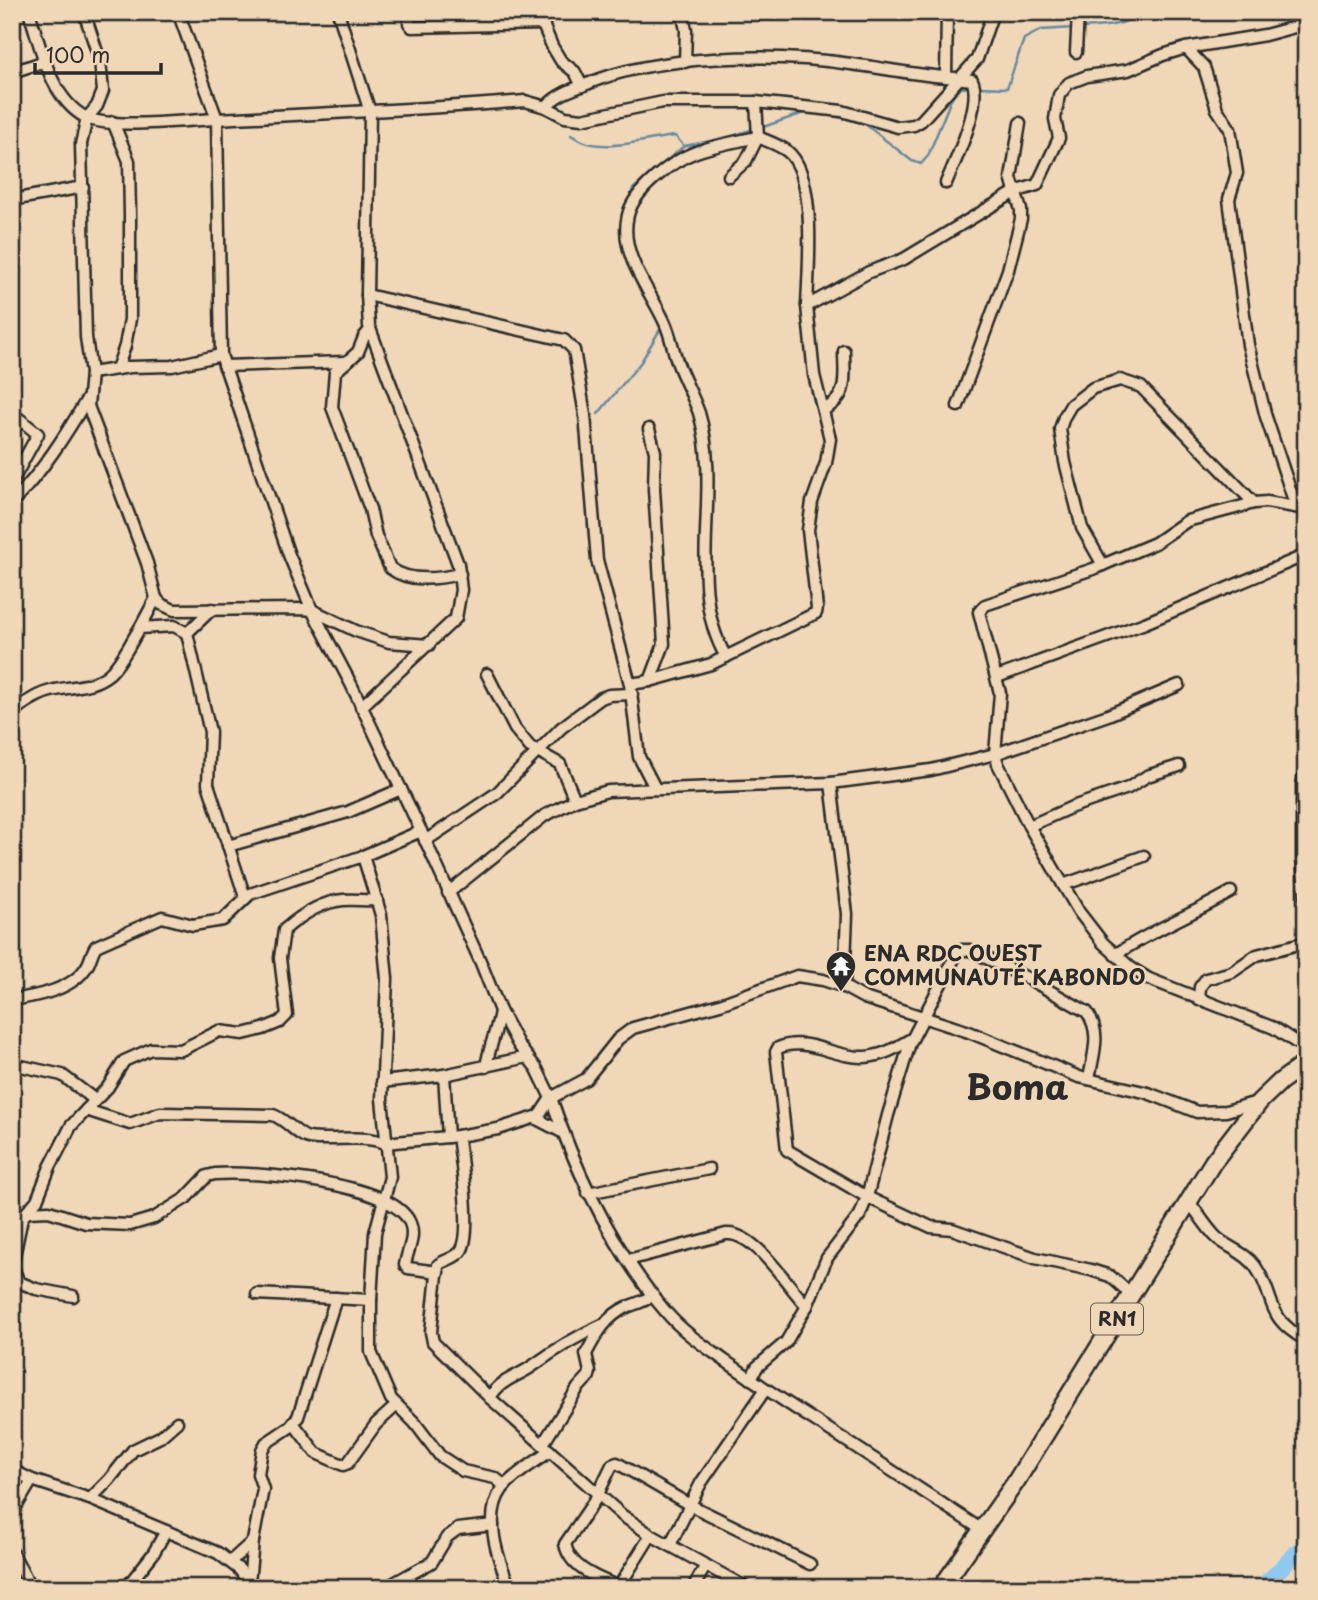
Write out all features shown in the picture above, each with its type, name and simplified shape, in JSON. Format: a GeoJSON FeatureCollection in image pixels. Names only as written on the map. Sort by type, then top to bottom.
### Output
{"type":"FeatureCollection","features":[{"type":"Feature","properties":{"kind":"highway","name":"RN1"},"geometry":{"type":"LineString","coordinates":[[941,1588],[1015,1483],[1213,1162],[1260,1101],[1306,1063]]}},
{"type":"Feature","properties":{"kind":"street"},"geometry":{"type":"LineString","coordinates":[[29,12],[62,97],[87,118],[148,124],[525,101],[546,107],[565,117],[582,119],[663,102],[756,102],[842,111],[898,127],[921,121],[962,79],[977,59],[993,12]]}},
{"type":"Feature","properties":{"kind":"street"},"geometry":{"type":"LineString","coordinates":[[84,12],[100,61],[103,92],[97,106],[87,118],[81,144],[86,337],[91,373],[87,399],[90,416],[146,563],[156,598],[161,604],[174,610],[312,610],[343,626],[389,642],[429,645]]}},
{"type":"Feature","properties":{"kind":"street"},"geometry":{"type":"LineString","coordinates":[[178,12],[217,119],[220,355],[289,555],[312,610],[423,836],[500,1011],[537,1069],[551,1098],[588,1193],[628,1260],[653,1295],[687,1334],[765,1390],[982,1530]]}},
{"type":"Feature","properties":{"kind":"street"},"geometry":{"type":"LineString","coordinates":[[338,12],[370,112],[367,295],[370,330],[458,564],[461,590],[457,615],[429,645],[361,707]]}},
{"type":"Feature","properties":{"kind":"street"},"geometry":{"type":"LineString","coordinates":[[409,12],[409,23],[412,27],[544,24]]}},
{"type":"Feature","properties":{"kind":"street"},"geometry":{"type":"LineString","coordinates":[[543,12],[544,24],[552,46],[561,61],[575,72],[582,86]]}},
{"type":"Feature","properties":{"kind":"street"},"geometry":{"type":"LineString","coordinates":[[682,12],[686,30],[685,62]]}},
{"type":"Feature","properties":{"kind":"street"},"geometry":{"type":"LineString","coordinates":[[946,77],[947,12]]}},
{"type":"Feature","properties":{"kind":"street"},"geometry":{"type":"LineString","coordinates":[[1076,52],[1078,12]]}},
{"type":"Feature","properties":{"kind":"street"},"geometry":{"type":"LineString","coordinates":[[807,306],[869,272],[904,259],[1015,192],[1037,185],[1059,138],[1055,119],[1059,95],[1067,85],[1087,76],[1132,68],[1186,48],[1265,35],[1306,24]]}},
{"type":"Feature","properties":{"kind":"street"},"geometry":{"type":"LineString","coordinates":[[1186,48],[1204,67],[1214,102],[1228,123],[1232,138],[1237,173],[1229,199],[1248,345],[1266,417],[1301,508]]}},
{"type":"Feature","properties":{"kind":"street"},"geometry":{"type":"LineString","coordinates":[[546,107],[554,99],[621,71],[685,62],[792,60],[849,63],[912,75],[972,80],[975,87],[961,147],[946,183]]}},
{"type":"Feature","properties":{"kind":"street"},"geometry":{"type":"LineString","coordinates":[[12,72],[46,61]]}},
{"type":"Feature","properties":{"kind":"street"},"geometry":{"type":"LineString","coordinates":[[729,176],[746,161],[757,131],[756,102]]}},
{"type":"Feature","properties":{"kind":"street"},"geometry":{"type":"LineString","coordinates":[[113,121],[129,161],[130,215],[130,319],[117,369]]}},
{"type":"Feature","properties":{"kind":"street"},"geometry":{"type":"LineString","coordinates":[[958,406],[1008,270],[1021,219],[1012,178],[1020,123]]}},
{"type":"Feature","properties":{"kind":"street"},"geometry":{"type":"LineString","coordinates":[[12,1000],[56,989],[75,979],[89,964],[96,946],[162,917],[192,925],[223,920],[245,897],[423,836],[497,793],[569,722],[601,698],[726,657],[816,612],[808,530],[812,502],[824,470],[830,443],[814,374],[807,306],[810,244],[804,177],[787,151],[757,131]]}},
{"type":"Feature","properties":{"kind":"street"},"geometry":{"type":"LineString","coordinates":[[726,657],[712,628],[707,597],[705,550],[708,463],[699,414],[677,361],[666,325],[628,247],[628,216],[639,195],[659,174],[694,153],[757,131]]}},
{"type":"Feature","properties":{"kind":"street"},"geometry":{"type":"LineString","coordinates":[[12,200],[83,187]]}},
{"type":"Feature","properties":{"kind":"street"},"geometry":{"type":"LineString","coordinates":[[367,295],[564,340],[574,349],[585,415],[597,560],[631,689],[639,757],[654,788]]}},
{"type":"Feature","properties":{"kind":"street"},"geometry":{"type":"LineString","coordinates":[[370,330],[364,337],[359,352],[334,375],[332,407],[370,509],[376,536],[390,568],[400,574],[424,578],[460,574]]}},
{"type":"Feature","properties":{"kind":"street"},"geometry":{"type":"LineString","coordinates":[[823,410],[839,400],[844,388],[844,351]]}},
{"type":"Feature","properties":{"kind":"street"},"geometry":{"type":"LineString","coordinates":[[91,373],[172,366],[220,355]]}},
{"type":"Feature","properties":{"kind":"street"},"geometry":{"type":"LineString","coordinates":[[224,366],[346,362]]}},
{"type":"Feature","properties":{"kind":"street"},"geometry":{"type":"LineString","coordinates":[[1102,565],[1082,528],[1061,437],[1064,417],[1071,405],[1093,388],[1120,380],[1140,387],[1254,503]]}},
{"type":"Feature","properties":{"kind":"street"},"geometry":{"type":"LineString","coordinates":[[12,503],[26,489],[71,428],[87,399]]}},
{"type":"Feature","properties":{"kind":"street"},"geometry":{"type":"LineString","coordinates":[[12,413],[38,433],[13,479],[26,489]]}},
{"type":"Feature","properties":{"kind":"street"},"geometry":{"type":"LineString","coordinates":[[649,429],[655,452],[654,489],[664,643],[650,681]]}},
{"type":"Feature","properties":{"kind":"street"},"geometry":{"type":"LineString","coordinates":[[1301,508],[1267,502],[1254,503],[1187,521],[1162,540],[1102,565],[980,608],[979,618],[1000,693],[995,754],[1001,774],[1088,924],[1115,955],[1149,979],[1274,1028],[1306,1049]]}},
{"type":"Feature","properties":{"kind":"street"},"geometry":{"type":"LineString","coordinates":[[997,677],[1145,623],[1306,555]]}},
{"type":"Feature","properties":{"kind":"street"},"geometry":{"type":"LineString","coordinates":[[12,712],[49,691],[83,686],[100,680],[114,668],[156,598]]}},
{"type":"Feature","properties":{"kind":"street"},"geometry":{"type":"LineString","coordinates":[[187,633],[212,609]]}},
{"type":"Feature","properties":{"kind":"street"},"geometry":{"type":"LineString","coordinates":[[140,628],[174,626],[187,633],[210,732],[208,784],[245,897]]}},
{"type":"Feature","properties":{"kind":"street"},"geometry":{"type":"LineString","coordinates":[[487,674],[515,729],[530,747],[560,764],[575,800]]}},
{"type":"Feature","properties":{"kind":"street"},"geometry":{"type":"LineString","coordinates":[[448,893],[544,816],[575,800],[608,791],[831,783],[931,770],[995,754],[1108,715],[1179,685]]}},
{"type":"Feature","properties":{"kind":"street"},"geometry":{"type":"LineString","coordinates":[[1029,826],[1072,807],[1128,788],[1147,776],[1179,766]]}},
{"type":"Feature","properties":{"kind":"street"},"geometry":{"type":"LineString","coordinates":[[1306,766],[1303,785],[1306,902]]}},
{"type":"Feature","properties":{"kind":"street"},"geometry":{"type":"LineString","coordinates":[[831,783],[848,930],[844,987]]}},
{"type":"Feature","properties":{"kind":"street"},"geometry":{"type":"LineString","coordinates":[[228,846],[348,812],[401,789]]}},
{"type":"Feature","properties":{"kind":"street"},"geometry":{"type":"LineString","coordinates":[[363,856],[384,933],[387,979],[382,1082],[385,1143],[390,1177],[375,1233],[371,1352],[385,1388],[447,1463],[463,1471],[495,1478],[505,1486]]}},
{"type":"Feature","properties":{"kind":"street"},"geometry":{"type":"LineString","coordinates":[[1063,885],[1144,856]]}},
{"type":"Feature","properties":{"kind":"street"},"geometry":{"type":"LineString","coordinates":[[1115,955],[1152,932],[1231,892]]}},
{"type":"Feature","properties":{"kind":"street"},"geometry":{"type":"LineString","coordinates":[[73,1296],[36,1289],[19,1282],[12,1266],[21,1215],[37,1200],[64,1136],[108,1087],[121,1064],[146,1050],[181,1050],[219,1031],[246,1034],[280,1023],[287,1015],[280,958],[284,930],[327,903],[377,900]]}},
{"type":"Feature","properties":{"kind":"street"},"geometry":{"type":"LineString","coordinates":[[1199,1000],[1200,987],[1206,979],[1232,972],[1257,955],[1306,942]]}},
{"type":"Feature","properties":{"kind":"street"},"geometry":{"type":"LineString","coordinates":[[751,1379],[757,1367],[786,1342],[807,1306],[827,1258],[860,1215],[912,1039],[957,953],[970,950],[1087,1012],[1093,1021],[1096,1035],[1089,1079]]}},
{"type":"Feature","properties":{"kind":"street"},"geometry":{"type":"LineString","coordinates":[[86,1111],[130,1124],[138,1123],[154,1113],[273,1115],[285,1120],[307,1138],[374,1139],[385,1143],[498,1129],[534,1118],[544,1111],[551,1098],[586,1079],[618,1039],[633,1028],[720,1004],[797,976],[844,987],[864,998],[969,1032],[1062,1071],[1148,1093],[1196,1112],[1226,1111],[1260,1101]]}},
{"type":"Feature","properties":{"kind":"street"},"geometry":{"type":"LineString","coordinates":[[486,1067],[489,1046],[498,1028],[500,1011]]}},
{"type":"Feature","properties":{"kind":"street"},"geometry":{"type":"LineString","coordinates":[[912,1039],[891,1051],[865,1057],[797,1044],[782,1046],[776,1052],[787,1150],[867,1196],[931,1227],[952,1229],[1035,1258],[1110,1276],[1132,1295]]}},
{"type":"Feature","properties":{"kind":"street"},"geometry":{"type":"LineString","coordinates":[[382,1082],[444,1075],[527,1057]]}},
{"type":"Feature","properties":{"kind":"street"},"geometry":{"type":"LineString","coordinates":[[12,1064],[62,1075],[95,1100]]}},
{"type":"Feature","properties":{"kind":"street"},"geometry":{"type":"LineString","coordinates":[[444,1075],[465,1207],[465,1242],[457,1255],[439,1264],[431,1332],[433,1342],[490,1398],[624,1516],[651,1535],[747,1588]]}},
{"type":"Feature","properties":{"kind":"street"},"geometry":{"type":"LineString","coordinates":[[1226,1111],[1240,1126]]}},
{"type":"Feature","properties":{"kind":"street"},"geometry":{"type":"LineString","coordinates":[[534,1118],[562,1132]]}},
{"type":"Feature","properties":{"kind":"street"},"geometry":{"type":"LineString","coordinates":[[588,1193],[709,1169]]}},
{"type":"Feature","properties":{"kind":"street"},"geometry":{"type":"LineString","coordinates":[[21,1215],[49,1211],[86,1223],[130,1225],[154,1218],[186,1198],[207,1177],[221,1173],[291,1177],[327,1182],[384,1199],[401,1211],[410,1223],[412,1241],[405,1265],[408,1268],[438,1272]]}},
{"type":"Feature","properties":{"kind":"street"},"geometry":{"type":"LineString","coordinates":[[1189,1202],[1218,1238],[1253,1262],[1276,1315],[1295,1335],[1306,1340]]}},
{"type":"Feature","properties":{"kind":"street"},"geometry":{"type":"LineString","coordinates":[[628,1260],[726,1234],[739,1234],[766,1258],[807,1306]]}},
{"type":"Feature","properties":{"kind":"street"},"geometry":{"type":"LineString","coordinates":[[257,1294],[371,1300]]}},
{"type":"Feature","properties":{"kind":"street"},"geometry":{"type":"LineString","coordinates":[[490,1398],[494,1390],[507,1380],[534,1366],[562,1344],[602,1325],[625,1308],[643,1302],[653,1295]]}},
{"type":"Feature","properties":{"kind":"street"},"geometry":{"type":"LineString","coordinates":[[249,1585],[253,1541],[263,1489],[258,1474],[262,1450],[266,1443],[294,1424],[336,1298]]}},
{"type":"Feature","properties":{"kind":"street"},"geometry":{"type":"LineString","coordinates":[[510,1588],[495,1542],[495,1504],[505,1486],[547,1448],[578,1388],[589,1376],[586,1354],[602,1325]]}},
{"type":"Feature","properties":{"kind":"street"},"geometry":{"type":"LineString","coordinates":[[670,1545],[701,1483],[765,1390]]}},
{"type":"Feature","properties":{"kind":"street"},"geometry":{"type":"LineString","coordinates":[[294,1424],[316,1453],[346,1465],[376,1424],[397,1405]]}},
{"type":"Feature","properties":{"kind":"street"},"geometry":{"type":"LineString","coordinates":[[90,1499],[134,1450],[160,1437],[177,1422]]}},
{"type":"Feature","properties":{"kind":"street"},"geometry":{"type":"LineString","coordinates":[[651,1535],[618,1587],[586,1572],[565,1548],[612,1465],[617,1463],[690,1505],[810,1564]]}},
{"type":"Feature","properties":{"kind":"street"},"geometry":{"type":"LineString","coordinates":[[12,1470],[202,1545],[231,1561],[249,1585]]}},
{"type":"Feature","properties":{"kind":"street"},"geometry":{"type":"LineString","coordinates":[[12,1523],[21,1497],[32,1480]]}},
{"type":"Feature","properties":{"kind":"street"},"geometry":{"type":"LineString","coordinates":[[391,1587],[432,1562],[447,1537],[458,1529],[493,1525]]}},
{"type":"Feature","properties":{"kind":"street"},"geometry":{"type":"LineString","coordinates":[[126,1588],[153,1554],[166,1531]]}},
{"type":"Feature","properties":{"kind":"street"},"geometry":{"type":"LineString","coordinates":[[231,1561],[253,1541]]}},
{"type":"Feature","properties":{"kind":"street"},"geometry":{"type":"LineString","coordinates":[[12,1552],[31,1588]]}},
{"type":"Feature","properties":{"kind":"street"},"geometry":{"type":"LineString","coordinates":[[692,1588],[706,1565]]}},
{"type":"Feature","properties":{"kind":"waterway"},"geometry":{"type":"LineString","coordinates":[[1081,28],[1121,23],[1142,12]]}},
{"type":"Feature","properties":{"kind":"waterway"},"geometry":{"type":"LineString","coordinates":[[978,87],[1007,88],[1024,39],[1041,30],[1074,28]]}},
{"type":"Feature","properties":{"kind":"waterway"},"geometry":{"type":"LineString","coordinates":[[760,128],[807,112],[848,119],[865,124],[912,161],[921,164],[928,156],[952,97],[960,88],[972,87]]}},
{"type":"Feature","properties":{"kind":"waterway"},"geometry":{"type":"LineString","coordinates":[[629,201],[633,189],[684,146],[727,138],[753,129]]}},
{"type":"Feature","properties":{"kind":"waterway"},"geometry":{"type":"LineString","coordinates":[[571,135],[582,141],[608,145],[675,136],[684,146]]}},
{"type":"Feature","properties":{"kind":"waterway"},"geometry":{"type":"LineString","coordinates":[[598,414],[641,362],[662,326]]}},
{"type":"Feature","properties":{"kind":"waterway"},"geometry":{"type":"LineString","coordinates":[[1261,1588],[1306,1543]]}},
{"type":"Feature","properties":{"kind":"place","name":"ENA RDC OUEST COMMUNAUTÉ KABONDO"},"geometry":{"type":"Point","coordinates":[841,993]}},
{"type":"Feature","properties":{"kind":"district","name":"Boma"},"geometry":{"type":"Point","coordinates":[1017,1088]}}]}
